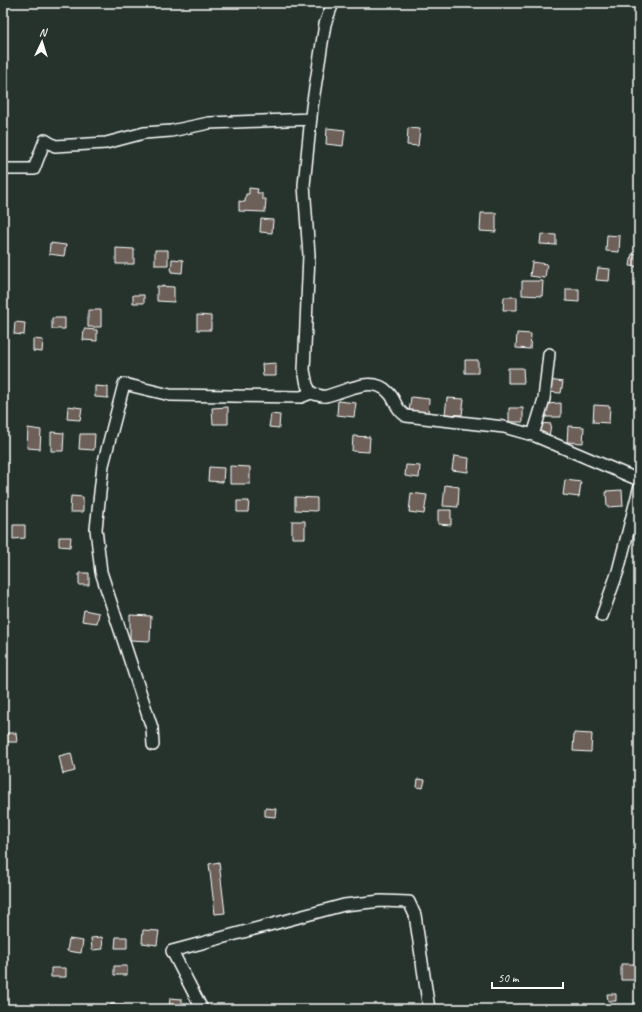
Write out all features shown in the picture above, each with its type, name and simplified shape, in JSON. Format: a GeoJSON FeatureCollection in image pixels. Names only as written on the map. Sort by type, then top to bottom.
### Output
{"type":"FeatureCollection","features":[{"type":"Feature","properties":{"kind":"street"},"geometry":{"type":"LineString","coordinates":[[311,393],[307,385],[304,370],[309,255],[304,185],[310,119],[325,24],[333,3]]}},
{"type":"Feature","properties":{"kind":"street"},"geometry":{"type":"LineString","coordinates":[[3,169],[34,169],[45,140],[55,146],[106,143],[144,133],[172,131],[209,123],[310,119]]}},
{"type":"Feature","properties":{"kind":"street"},"geometry":{"type":"LineString","coordinates":[[533,435],[544,399],[549,354]]}},
{"type":"Feature","properties":{"kind":"street"},"geometry":{"type":"LineString","coordinates":[[153,745],[152,728],[101,572],[96,529],[103,465],[124,384],[170,395],[301,397],[311,393],[324,396],[361,385],[376,386],[388,391],[397,410],[406,416],[504,426],[533,435],[639,480]]}},
{"type":"Feature","properties":{"kind":"street"},"geometry":{"type":"LineString","coordinates":[[602,616],[618,571],[639,489]]}},
{"type":"Feature","properties":{"kind":"street"},"geometry":{"type":"LineString","coordinates":[[202,1009],[172,951],[344,905],[381,900],[409,902],[414,915],[428,1009]]}},
{"type":"Feature","properties":{"kind":"building"},"geometry":{"type":"Polygon","coordinates":[[[327,128],[345,130],[343,146],[326,144],[327,128]]]}},
{"type":"Feature","properties":{"kind":"building"},"geometry":{"type":"Polygon","coordinates":[[[408,128],[420,129],[418,146],[407,145],[408,128]]]}},
{"type":"Feature","properties":{"kind":"building"},"geometry":{"type":"Polygon","coordinates":[[[249,188],[258,189],[257,193],[262,193],[262,199],[266,199],[265,212],[239,211],[239,201],[245,202],[246,194],[249,194],[249,188]]]}},
{"type":"Feature","properties":{"kind":"building"},"geometry":{"type":"Polygon","coordinates":[[[481,213],[496,213],[496,232],[480,231],[481,213]]]}},
{"type":"Feature","properties":{"kind":"building"},"geometry":{"type":"Polygon","coordinates":[[[261,219],[273,220],[272,233],[260,232],[261,219]]]}},
{"type":"Feature","properties":{"kind":"building"},"geometry":{"type":"Polygon","coordinates":[[[541,234],[556,235],[556,245],[540,244],[541,234]]]}},
{"type":"Feature","properties":{"kind":"building"},"geometry":{"type":"Polygon","coordinates":[[[607,235],[620,236],[619,252],[606,251],[607,235]]]}},
{"type":"Feature","properties":{"kind":"building"},"geometry":{"type":"Polygon","coordinates":[[[50,243],[66,245],[64,256],[49,254],[50,243]]]}},
{"type":"Feature","properties":{"kind":"building"},"geometry":{"type":"Polygon","coordinates":[[[116,248],[134,249],[134,264],[116,264],[116,248]]]}},
{"type":"Feature","properties":{"kind":"building"},"geometry":{"type":"Polygon","coordinates":[[[155,250],[168,250],[168,265],[155,265],[155,250]]]}},
{"type":"Feature","properties":{"kind":"building"},"geometry":{"type":"Polygon","coordinates":[[[632,254],[639,255],[639,267],[630,266],[632,254]]]}},
{"type":"Feature","properties":{"kind":"building"},"geometry":{"type":"Polygon","coordinates":[[[172,259],[183,260],[182,273],[171,272],[172,259]]]}},
{"type":"Feature","properties":{"kind":"building"},"geometry":{"type":"Polygon","coordinates":[[[532,262],[547,264],[545,278],[530,276],[532,262]]]}},
{"type":"Feature","properties":{"kind":"building"},"geometry":{"type":"Polygon","coordinates":[[[598,268],[610,269],[609,281],[596,280],[598,268]]]}},
{"type":"Feature","properties":{"kind":"building"},"geometry":{"type":"Polygon","coordinates":[[[522,281],[543,281],[542,296],[522,295],[522,281]]]}},
{"type":"Feature","properties":{"kind":"building"},"geometry":{"type":"Polygon","coordinates":[[[157,286],[174,287],[174,302],[157,301],[157,286]]]}},
{"type":"Feature","properties":{"kind":"building"},"geometry":{"type":"Polygon","coordinates":[[[566,289],[579,289],[579,302],[566,301],[566,289]]]}},
{"type":"Feature","properties":{"kind":"building"},"geometry":{"type":"Polygon","coordinates":[[[133,295],[144,295],[144,303],[133,303],[133,295]]]}},
{"type":"Feature","properties":{"kind":"building"},"geometry":{"type":"Polygon","coordinates":[[[504,297],[517,297],[517,310],[503,310],[504,297]]]}},
{"type":"Feature","properties":{"kind":"building"},"geometry":{"type":"Polygon","coordinates":[[[88,310],[101,310],[101,327],[88,327],[88,310]]]}},
{"type":"Feature","properties":{"kind":"building"},"geometry":{"type":"Polygon","coordinates":[[[197,315],[211,316],[211,330],[197,330],[197,315]]]}},
{"type":"Feature","properties":{"kind":"building"},"geometry":{"type":"Polygon","coordinates":[[[52,318],[65,318],[65,329],[52,329],[52,318]]]}},
{"type":"Feature","properties":{"kind":"building"},"geometry":{"type":"Polygon","coordinates":[[[15,322],[25,323],[24,335],[14,334],[15,322]]]}},
{"type":"Feature","properties":{"kind":"building"},"geometry":{"type":"Polygon","coordinates":[[[84,329],[97,330],[97,341],[83,340],[84,329]]]}},
{"type":"Feature","properties":{"kind":"building"},"geometry":{"type":"Polygon","coordinates":[[[517,333],[531,334],[530,349],[516,348],[517,333]]]}},
{"type":"Feature","properties":{"kind":"building"},"geometry":{"type":"Polygon","coordinates":[[[33,339],[43,340],[42,352],[33,351],[33,339]]]}},
{"type":"Feature","properties":{"kind":"building"},"geometry":{"type":"Polygon","coordinates":[[[465,360],[478,360],[478,373],[465,373],[465,360]]]}},
{"type":"Feature","properties":{"kind":"building"},"geometry":{"type":"Polygon","coordinates":[[[276,363],[276,376],[263,376],[262,364],[276,363]]]}},
{"type":"Feature","properties":{"kind":"building"},"geometry":{"type":"Polygon","coordinates":[[[508,368],[523,368],[524,383],[508,383],[508,368]]]}},
{"type":"Feature","properties":{"kind":"building"},"geometry":{"type":"Polygon","coordinates":[[[549,380],[563,382],[561,393],[547,392],[549,380]]]}},
{"type":"Feature","properties":{"kind":"building"},"geometry":{"type":"Polygon","coordinates":[[[95,386],[108,387],[108,398],[95,397],[95,386]]]}},
{"type":"Feature","properties":{"kind":"building"},"geometry":{"type":"Polygon","coordinates":[[[411,397],[429,399],[428,414],[409,412],[411,397]]]}},
{"type":"Feature","properties":{"kind":"building"},"geometry":{"type":"Polygon","coordinates":[[[447,398],[464,399],[462,415],[445,414],[447,398]]]}},
{"type":"Feature","properties":{"kind":"building"},"geometry":{"type":"Polygon","coordinates":[[[338,401],[356,403],[354,417],[337,415],[338,401]]]}},
{"type":"Feature","properties":{"kind":"building"},"geometry":{"type":"Polygon","coordinates":[[[561,403],[561,417],[546,417],[546,404],[561,403]]]}},
{"type":"Feature","properties":{"kind":"building"},"geometry":{"type":"Polygon","coordinates":[[[594,405],[610,406],[609,423],[593,422],[594,405]]]}},
{"type":"Feature","properties":{"kind":"building"},"geometry":{"type":"Polygon","coordinates":[[[68,406],[82,408],[80,420],[67,419],[68,406]]]}},
{"type":"Feature","properties":{"kind":"building"},"geometry":{"type":"Polygon","coordinates":[[[228,407],[228,424],[213,424],[212,408],[228,407]]]}},
{"type":"Feature","properties":{"kind":"building"},"geometry":{"type":"Polygon","coordinates":[[[509,408],[523,408],[523,422],[509,422],[509,408]]]}},
{"type":"Feature","properties":{"kind":"building"},"geometry":{"type":"Polygon","coordinates":[[[271,414],[280,415],[279,428],[269,427],[271,414]]]}},
{"type":"Feature","properties":{"kind":"building"},"geometry":{"type":"Polygon","coordinates":[[[541,423],[551,424],[549,437],[539,435],[541,423]]]}},
{"type":"Feature","properties":{"kind":"building"},"geometry":{"type":"Polygon","coordinates":[[[568,426],[584,427],[583,443],[567,442],[568,426]]]}},
{"type":"Feature","properties":{"kind":"building"},"geometry":{"type":"Polygon","coordinates":[[[28,428],[41,430],[40,449],[27,448],[28,428]]]}},
{"type":"Feature","properties":{"kind":"building"},"geometry":{"type":"Polygon","coordinates":[[[51,432],[64,433],[63,451],[51,451],[51,432]]]}},
{"type":"Feature","properties":{"kind":"building"},"geometry":{"type":"Polygon","coordinates":[[[80,434],[95,434],[94,450],[79,449],[80,434]]]}},
{"type":"Feature","properties":{"kind":"building"},"geometry":{"type":"Polygon","coordinates":[[[353,436],[370,437],[369,452],[352,451],[353,436]]]}},
{"type":"Feature","properties":{"kind":"building"},"geometry":{"type":"Polygon","coordinates":[[[454,456],[469,458],[468,472],[452,470],[454,456]]]}},
{"type":"Feature","properties":{"kind":"building"},"geometry":{"type":"Polygon","coordinates":[[[406,465],[420,466],[419,478],[405,476],[406,465]]]}},
{"type":"Feature","properties":{"kind":"building"},"geometry":{"type":"Polygon","coordinates":[[[230,466],[250,467],[250,484],[230,484],[230,466]]]}},
{"type":"Feature","properties":{"kind":"building"},"geometry":{"type":"Polygon","coordinates":[[[209,467],[224,468],[223,482],[208,481],[209,467]]]}},
{"type":"Feature","properties":{"kind":"building"},"geometry":{"type":"Polygon","coordinates":[[[565,480],[581,482],[579,497],[563,495],[565,480]]]}},
{"type":"Feature","properties":{"kind":"building"},"geometry":{"type":"Polygon","coordinates":[[[445,485],[459,487],[458,507],[443,506],[445,485]]]}},
{"type":"Feature","properties":{"kind":"building"},"geometry":{"type":"Polygon","coordinates":[[[622,490],[623,506],[607,507],[606,491],[622,490]]]}},
{"type":"Feature","properties":{"kind":"building"},"geometry":{"type":"Polygon","coordinates":[[[411,493],[427,495],[424,514],[409,512],[411,493]]]}},
{"type":"Feature","properties":{"kind":"building"},"geometry":{"type":"Polygon","coordinates":[[[71,496],[83,497],[83,512],[70,512],[71,496]]]}},
{"type":"Feature","properties":{"kind":"building"},"geometry":{"type":"Polygon","coordinates":[[[295,497],[317,498],[317,511],[295,510],[295,497]]]}},
{"type":"Feature","properties":{"kind":"building"},"geometry":{"type":"Polygon","coordinates":[[[237,501],[249,501],[248,512],[237,512],[237,501]]]}},
{"type":"Feature","properties":{"kind":"building"},"geometry":{"type":"Polygon","coordinates":[[[438,510],[451,510],[451,525],[438,524],[438,510]]]}},
{"type":"Feature","properties":{"kind":"building"},"geometry":{"type":"Polygon","coordinates":[[[292,521],[305,521],[305,538],[292,538],[292,521]]]}},
{"type":"Feature","properties":{"kind":"building"},"geometry":{"type":"Polygon","coordinates":[[[13,525],[25,525],[25,538],[13,539],[13,525]]]}},
{"type":"Feature","properties":{"kind":"building"},"geometry":{"type":"Polygon","coordinates":[[[59,537],[71,537],[70,547],[59,546],[59,537]]]}},
{"type":"Feature","properties":{"kind":"building"},"geometry":{"type":"Polygon","coordinates":[[[79,573],[89,573],[89,585],[79,585],[79,573]]]}},
{"type":"Feature","properties":{"kind":"building"},"geometry":{"type":"Polygon","coordinates":[[[84,610],[99,613],[97,623],[82,621],[84,610]]]}},
{"type":"Feature","properties":{"kind":"building"},"geometry":{"type":"Polygon","coordinates":[[[130,615],[151,616],[150,641],[130,640],[130,615]]]}},
{"type":"Feature","properties":{"kind":"building"},"geometry":{"type":"Polygon","coordinates":[[[7,733],[16,733],[17,742],[8,742],[7,733]]]}},
{"type":"Feature","properties":{"kind":"building"},"geometry":{"type":"Polygon","coordinates":[[[574,733],[592,734],[591,752],[573,751],[574,733]]]}},
{"type":"Feature","properties":{"kind":"building"},"geometry":{"type":"Polygon","coordinates":[[[71,753],[75,771],[63,774],[59,756],[71,753]]]}},
{"type":"Feature","properties":{"kind":"building"},"geometry":{"type":"Polygon","coordinates":[[[418,779],[425,780],[423,788],[417,787],[418,779]]]}},
{"type":"Feature","properties":{"kind":"building"},"geometry":{"type":"Polygon","coordinates":[[[265,808],[276,809],[275,817],[265,816],[265,808]]]}},
{"type":"Feature","properties":{"kind":"building"},"geometry":{"type":"Polygon","coordinates":[[[219,862],[225,913],[215,914],[209,864],[219,862]]]}},
{"type":"Feature","properties":{"kind":"building"},"geometry":{"type":"Polygon","coordinates":[[[143,930],[159,931],[157,945],[142,943],[143,930]]]}},
{"type":"Feature","properties":{"kind":"building"},"geometry":{"type":"Polygon","coordinates":[[[102,937],[103,949],[92,950],[91,938],[102,937]]]}},
{"type":"Feature","properties":{"kind":"building"},"geometry":{"type":"Polygon","coordinates":[[[116,937],[127,937],[127,948],[115,948],[116,937]]]}},
{"type":"Feature","properties":{"kind":"building"},"geometry":{"type":"Polygon","coordinates":[[[69,939],[83,941],[81,953],[67,951],[69,939]]]}},
{"type":"Feature","properties":{"kind":"building"},"geometry":{"type":"Polygon","coordinates":[[[621,964],[639,964],[639,980],[621,980],[621,964]]]}},
{"type":"Feature","properties":{"kind":"building"},"geometry":{"type":"Polygon","coordinates":[[[114,966],[127,966],[127,975],[114,975],[114,966]]]}},
{"type":"Feature","properties":{"kind":"building"},"geometry":{"type":"Polygon","coordinates":[[[51,968],[66,968],[66,977],[51,977],[51,968]]]}},
{"type":"Feature","properties":{"kind":"building"},"geometry":{"type":"Polygon","coordinates":[[[607,994],[616,994],[616,1001],[608,1001],[607,994]]]}},
{"type":"Feature","properties":{"kind":"building"},"geometry":{"type":"Polygon","coordinates":[[[170,998],[182,999],[182,1009],[169,1009],[170,998]]]}},
{"type":"Feature","properties":{"kind":"building"},"geometry":{"type":"Polygon","coordinates":[[[111,1004],[123,1004],[123,1009],[111,1009],[111,1004]]]}}]}
